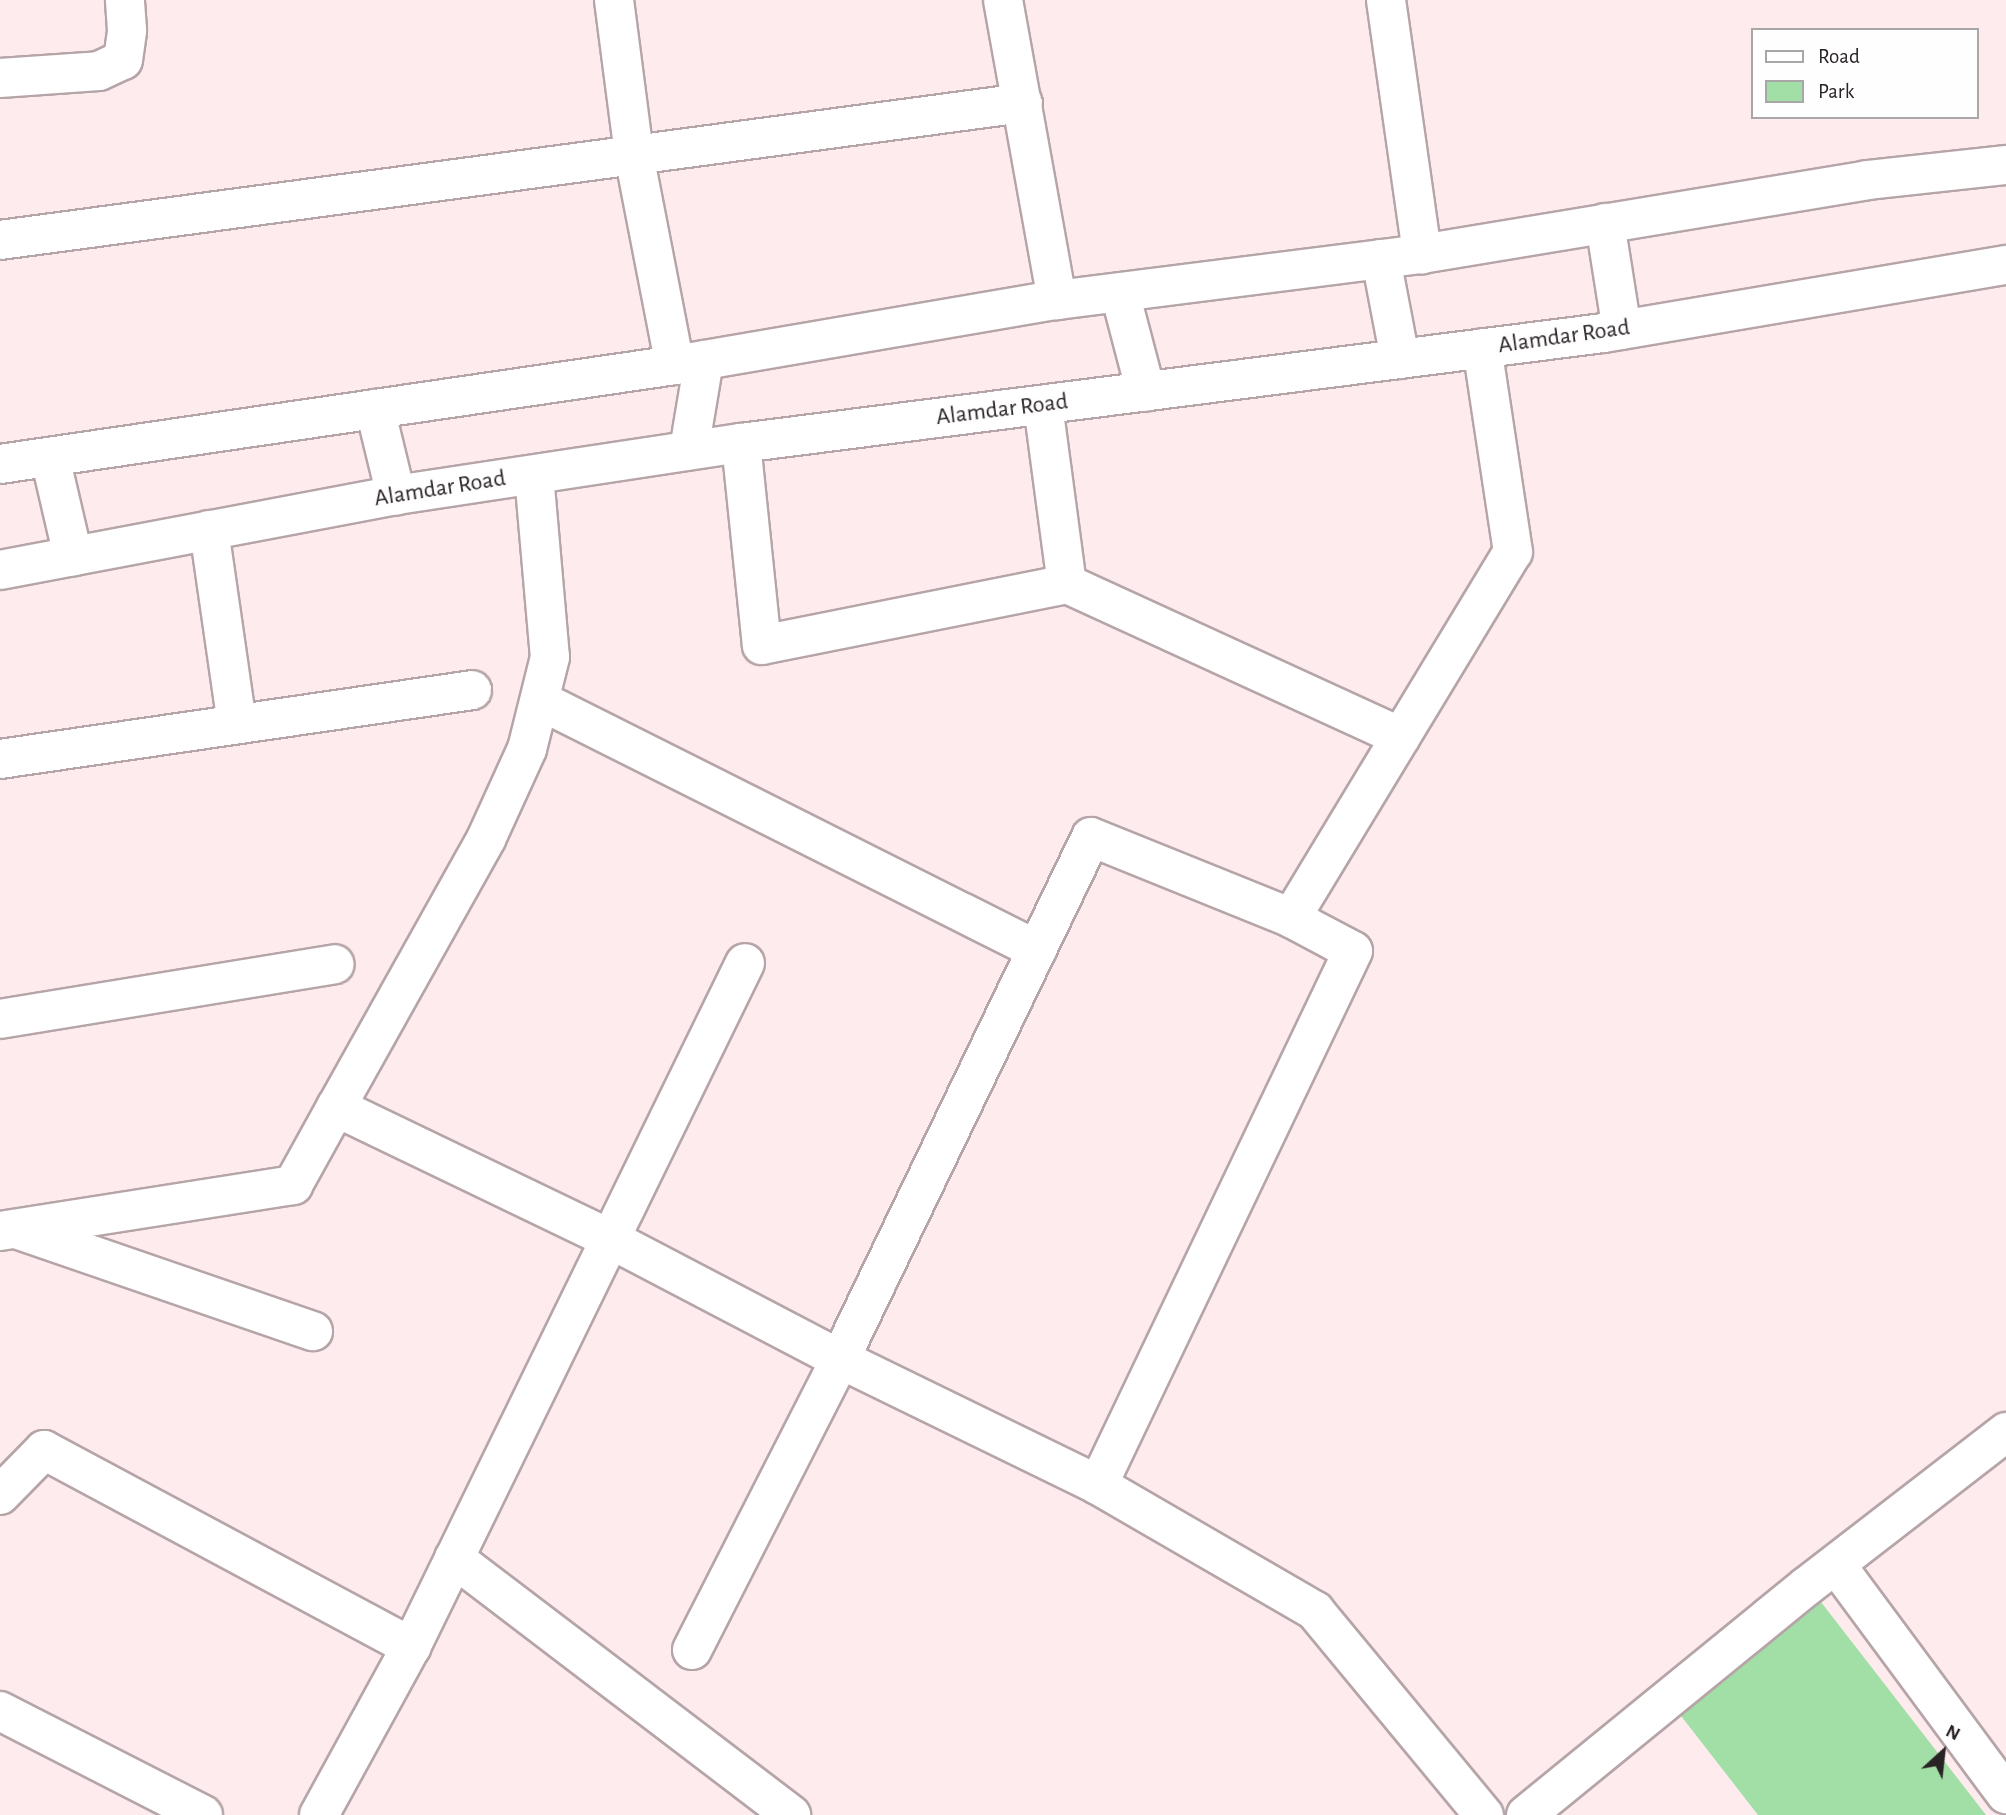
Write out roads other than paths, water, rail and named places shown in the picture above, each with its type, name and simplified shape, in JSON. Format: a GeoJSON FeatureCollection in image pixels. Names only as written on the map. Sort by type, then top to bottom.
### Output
{"type":"FeatureCollection","features":[{"type":"Feature","properties":{"kind":"street"},"geometry":{"type":"LineString","coordinates":[[0,78],[99,71],[122,60],[127,30],[125,0]]}},
{"type":"Feature","properties":{"kind":"street"},"geometry":{"type":"LineString","coordinates":[[614,0],[634,155],[690,363],[688,450]]}},
{"type":"Feature","properties":{"kind":"street"},"geometry":{"type":"LineString","coordinates":[[1003,0],[1056,300]]}},
{"type":"Feature","properties":{"kind":"street"},"geometry":{"type":"LineString","coordinates":[[1386,0],[1422,254]]}},
{"type":"Feature","properties":{"kind":"street"},"geometry":{"type":"LineString","coordinates":[[0,240],[1023,103]]}},
{"type":"Feature","properties":{"kind":"street"},"geometry":{"type":"LineString","coordinates":[[0,464],[690,363],[1056,300],[1422,254],[1867,180],[2006,165]]}},
{"type":"Feature","properties":{"kind":"street"},"geometry":{"type":"LineString","coordinates":[[1605,223],[1622,330]]}},
{"type":"Feature","properties":{"kind":"street"},"geometry":{"type":"LineString","coordinates":[[1381,259],[1400,359]]}},
{"type":"Feature","properties":{"kind":"street","name":"Alamdar Road"},"geometry":{"type":"LineString","coordinates":[[0,570],[396,495],[688,450],[1622,330],[2006,265]]}},
{"type":"Feature","properties":{"kind":"street"},"geometry":{"type":"LineString","coordinates":[[1120,293],[1146,391]]}},
{"type":"Feature","properties":{"kind":"street"},"geometry":{"type":"LineString","coordinates":[[1291,918],[1513,552],[1482,348]]}},
{"type":"Feature","properties":{"kind":"street"},"geometry":{"type":"LineString","coordinates":[[1043,405],[1067,584]]}},
{"type":"Feature","properties":{"kind":"street"},"geometry":{"type":"LineString","coordinates":[[375,409],[396,495]]}},
{"type":"Feature","properties":{"kind":"street"},"geometry":{"type":"LineString","coordinates":[[741,443],[762,645],[1067,584],[1401,737]]}},
{"type":"Feature","properties":{"kind":"street"},"geometry":{"type":"LineString","coordinates":[[50,457],[73,556]]}},
{"type":"Feature","properties":{"kind":"street"},"geometry":{"type":"LineString","coordinates":[[7,1230],[293,1185],[486,839],[527,749],[550,657],[534,475]]}},
{"type":"Feature","properties":{"kind":"street"},"geometry":{"type":"LineString","coordinates":[[209,530],[237,724]]}},
{"type":"Feature","properties":{"kind":"street"},"geometry":{"type":"LineString","coordinates":[[0,759],[472,690]]}},
{"type":"Feature","properties":{"kind":"street"},"geometry":{"type":"LineString","coordinates":[[541,701],[1037,950]]}},
{"type":"Feature","properties":{"kind":"street"},"geometry":{"type":"LineString","coordinates":[[692,1650],[840,1359],[1091,837],[1291,918],[1353,951],[1098,1485]]}},
{"type":"Feature","properties":{"kind":"street"},"geometry":{"type":"LineString","coordinates":[[319,1815],[411,1647],[745,963]]}},
{"type":"Feature","properties":{"kind":"street"},"geometry":{"type":"LineString","coordinates":[[0,1018],[335,964]]}},
{"type":"Feature","properties":{"kind":"street"},"geometry":{"type":"LineString","coordinates":[[336,1107],[610,1238],[840,1359],[1098,1485],[1315,1611],[1484,1815]]}},
{"type":"Feature","properties":{"kind":"street"},"geometry":{"type":"LineString","coordinates":[[7,1230],[313,1331]]}},
{"type":"Feature","properties":{"kind":"street"},"geometry":{"type":"LineString","coordinates":[[1526,1815],[1807,1586],[1837,1566],[2006,1432]]}},
{"type":"Feature","properties":{"kind":"street"},"geometry":{"type":"LineString","coordinates":[[0,1495],[44,1450],[411,1647]]}},
{"type":"Feature","properties":{"kind":"street"},"geometry":{"type":"LineString","coordinates":[[454,1558],[791,1815]]}},
{"type":"Feature","properties":{"kind":"street"},"geometry":{"type":"LineString","coordinates":[[1837,1566],[2006,1794]]}},
{"type":"Feature","properties":{"kind":"street"},"geometry":{"type":"LineString","coordinates":[[0,1711],[203,1815]]}}]}
